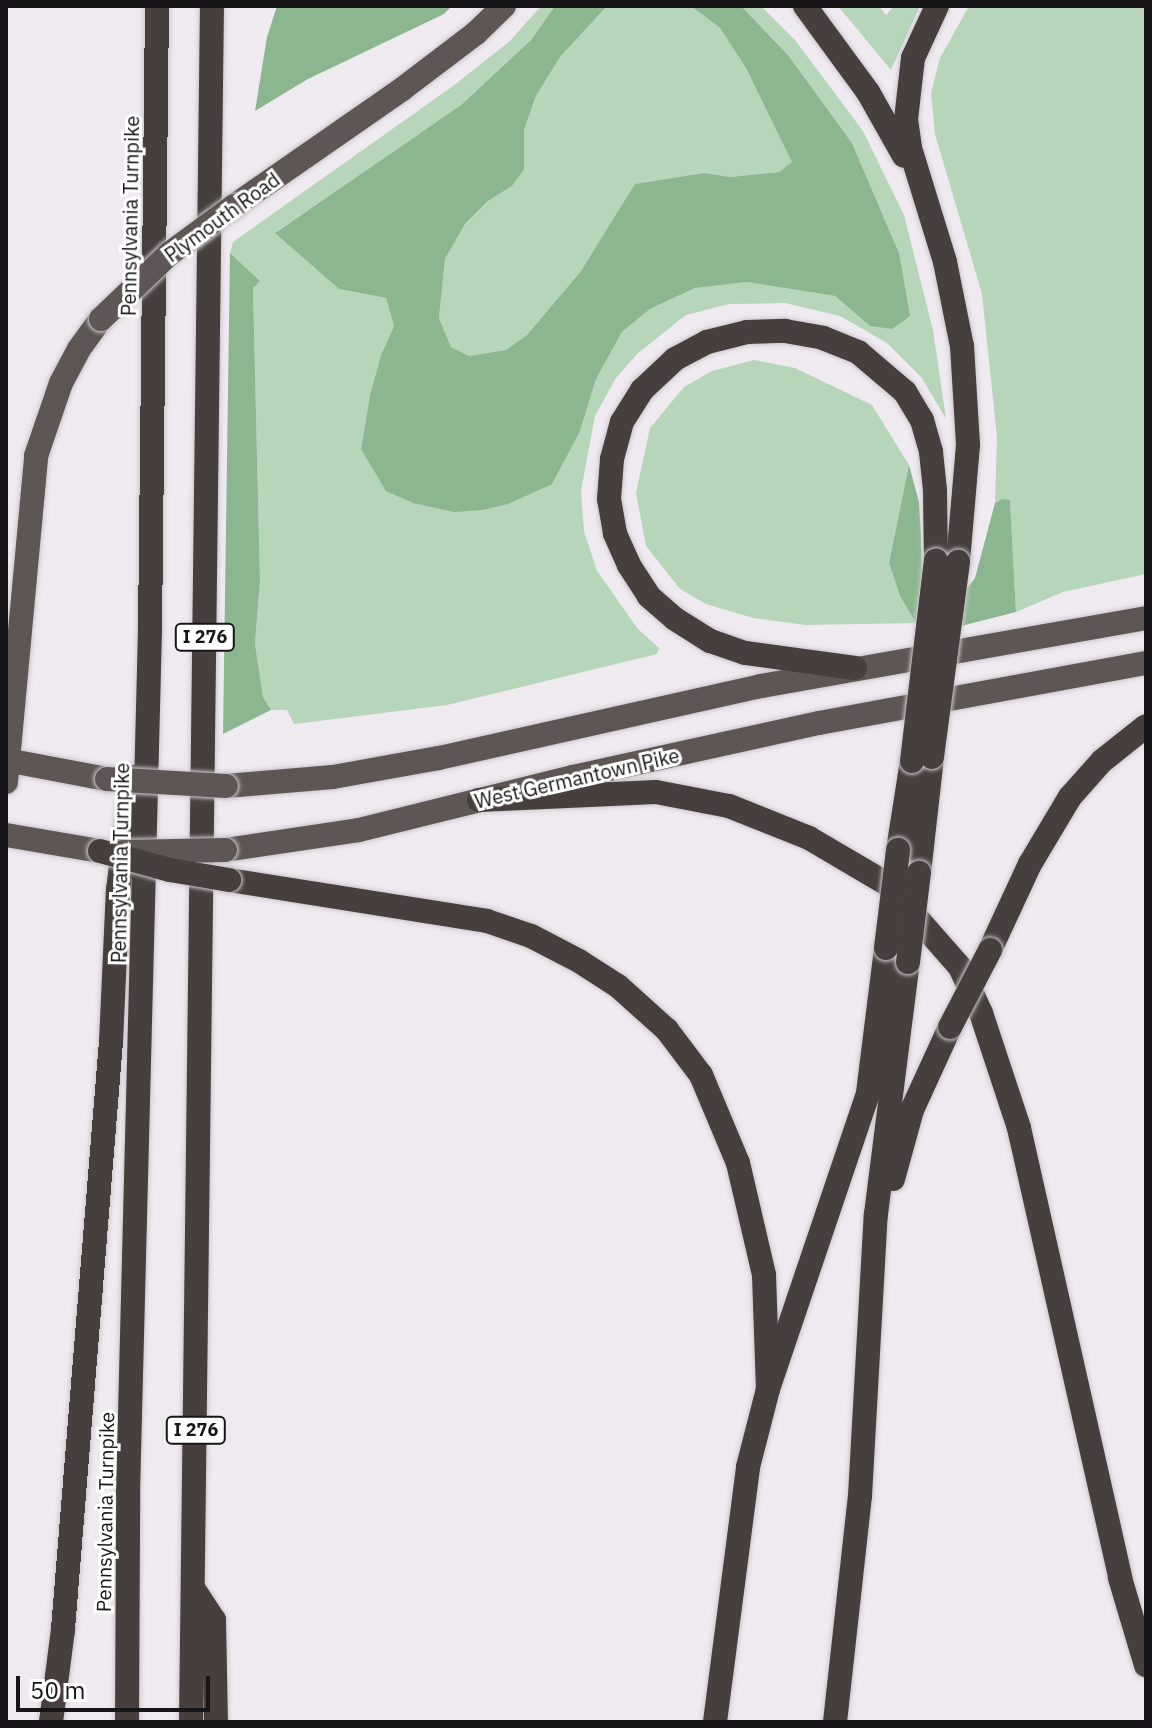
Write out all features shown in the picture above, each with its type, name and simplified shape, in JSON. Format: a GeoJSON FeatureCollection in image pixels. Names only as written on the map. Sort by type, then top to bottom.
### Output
{"type":"FeatureCollection","features":[{"type":"Feature","properties":{"kind":"highway","name":"Pennsylvania Turnpike"},"geometry":{"type":"LineString","coordinates":[[127,1722],[128,1493],[150,631],[157,6]]}},
{"type":"Feature","properties":{"kind":"highway","name":"I 276"},"geometry":{"type":"LineString","coordinates":[[191,1722],[212,6]]}},
{"type":"Feature","properties":{"kind":"highway"},"geometry":{"type":"LineString","coordinates":[[805,6],[868,92],[922,190]]}},
{"type":"Feature","properties":{"kind":"highway"},"geometry":{"type":"LineString","coordinates":[[835,1722],[860,1496],[883,1139],[919,873],[922,759],[947,561],[968,445],[962,346],[945,262],[910,148],[907,88],[921,34],[937,6]]}},
{"type":"Feature","properties":{"kind":"highway"},"geometry":{"type":"LineString","coordinates":[[855,668],[784,660],[722,645],[675,619],[649,596],[629,565],[615,533],[609,499],[612,459],[622,422],[642,390],[675,359],[707,342],[747,332],[785,331],[823,338],[858,352],[905,392],[922,420],[931,452],[947,561]]}},
{"type":"Feature","properties":{"kind":"highway"},"geometry":{"type":"LineString","coordinates":[[51,1722],[63,1629],[110,1058],[118,890],[150,631]]}},
{"type":"Feature","properties":{"kind":"highway"},"geometry":{"type":"LineString","coordinates":[[872,1308],[899,1149],[912,1110],[950,1027],[1030,864],[1070,797],[1102,761],[1146,726]]}},
{"type":"Feature","properties":{"kind":"highway"},"geometry":{"type":"LineString","coordinates":[[715,1722],[748,1467],[768,1389],[868,1093],[898,850],[922,759]]}},
{"type":"Feature","properties":{"kind":"highway"},"geometry":{"type":"LineString","coordinates":[[479,800],[656,792],[729,806],[809,838],[887,884],[960,967],[981,1013],[1019,1128],[1120,1578],[1146,1665]]}},
{"type":"Feature","properties":{"kind":"highway"},"geometry":{"type":"LineString","coordinates":[[100,851],[170,870],[498,924],[531,936],[618,986],[667,1030],[701,1075],[738,1163],[764,1275],[768,1389]]}},
{"type":"Feature","properties":{"kind":"highway"},"geometry":{"type":"LineString","coordinates":[[195,1591],[214,1620],[216,1722]]}},
{"type":"Feature","properties":{"kind":"main road","name":"Plymouth Road"},"geometry":{"type":"LineString","coordinates":[[7,767],[36,456],[61,383],[79,349],[101,319],[169,254],[401,90],[476,33],[504,6]]}},
{"type":"Feature","properties":{"kind":"main road"},"geometry":{"type":"LineString","coordinates":[[7,767],[107,779],[226,786],[333,777],[439,758],[855,668],[1146,618]]}},
{"type":"Feature","properties":{"kind":"main road","name":"West Germantown Pike"},"geometry":{"type":"LineString","coordinates":[[6,835],[100,851],[156,854],[225,850],[359,830],[819,723],[1146,663]]}},
{"type":"Feature","properties":{"kind":"green space"},"geometry":{"type":"Polygon","coordinates":[[[277,6],[452,6],[444,14],[308,79],[255,111],[267,37],[277,6]]]}},
{"type":"Feature","properties":{"kind":"green space"},"geometry":{"type":"Polygon","coordinates":[[[541,6],[555,6],[531,40],[461,105],[276,232],[339,289],[386,298],[394,326],[381,355],[370,395],[361,449],[580,431],[596,379],[622,332],[650,309],[695,288],[747,282],[835,296],[870,326],[899,253],[852,143],[788,55],[741,6],[761,6],[795,40],[863,131],[904,215],[933,330],[946,419],[922,378],[887,343],[840,316],[785,303],[729,304],[686,315],[637,354],[616,378],[595,416],[581,491],[584,531],[597,571],[638,629],[659,648],[657,654],[447,705],[294,724],[287,710],[271,710],[263,697],[255,644],[260,580],[253,287],[260,281],[230,253],[233,242],[453,86],[510,41],[541,6]]]}},
{"type":"Feature","properties":{"kind":"green space"},"geometry":{"type":"Polygon","coordinates":[[[555,6],[607,6],[560,57],[536,96],[524,130],[524,170],[512,186],[488,201],[465,224],[445,259],[439,318],[451,347],[469,356],[506,350],[527,335],[581,271],[635,184],[704,173],[730,177],[779,172],[792,162],[746,68],[720,28],[691,6],[741,6],[788,55],[852,143],[899,253],[910,316],[892,329],[870,326],[835,296],[747,282],[695,288],[650,309],[622,332],[596,379],[580,431],[552,484],[508,504],[482,510],[454,512],[413,503],[386,491],[361,449],[370,395],[381,355],[394,326],[386,298],[339,289],[275,233],[461,105],[531,40],[555,6]]]}},
{"type":"Feature","properties":{"kind":"green space"},"geometry":{"type":"Polygon","coordinates":[[[607,6],[691,6],[720,28],[746,68],[793,162],[779,172],[730,177],[704,173],[636,184],[581,271],[527,335],[506,350],[469,356],[451,347],[439,318],[445,259],[465,224],[488,201],[512,186],[524,170],[524,130],[536,96],[560,57],[607,6]]]}},
{"type":"Feature","properties":{"kind":"green space"},"geometry":{"type":"Polygon","coordinates":[[[838,6],[879,6],[886,15],[894,6],[920,6],[891,70],[838,6]]]}},
{"type":"Feature","properties":{"kind":"green space"},"geometry":{"type":"Polygon","coordinates":[[[969,6],[1146,6],[1146,574],[1063,592],[1016,612],[1010,501],[1002,499],[995,503],[997,437],[982,294],[935,134],[931,93],[940,58],[969,6]]]}},
{"type":"Feature","properties":{"kind":"green space"},"geometry":{"type":"Polygon","coordinates":[[[230,253],[260,281],[253,288],[260,580],[255,644],[263,697],[271,710],[223,734],[230,253]]]}},
{"type":"Feature","properties":{"kind":"green space"},"geometry":{"type":"Polygon","coordinates":[[[754,360],[795,368],[872,405],[909,465],[889,563],[900,596],[916,623],[806,625],[753,618],[706,604],[680,589],[646,546],[636,493],[650,428],[684,387],[712,371],[754,360]]]}},
{"type":"Feature","properties":{"kind":"green space"},"geometry":{"type":"Polygon","coordinates":[[[909,465],[919,502],[921,536],[922,571],[916,623],[900,596],[889,563],[909,465]]]}},
{"type":"Feature","properties":{"kind":"green space"},"geometry":{"type":"Polygon","coordinates":[[[1002,499],[1010,500],[1016,612],[961,626],[965,591],[975,578],[995,503],[1002,499]]]}}]}
